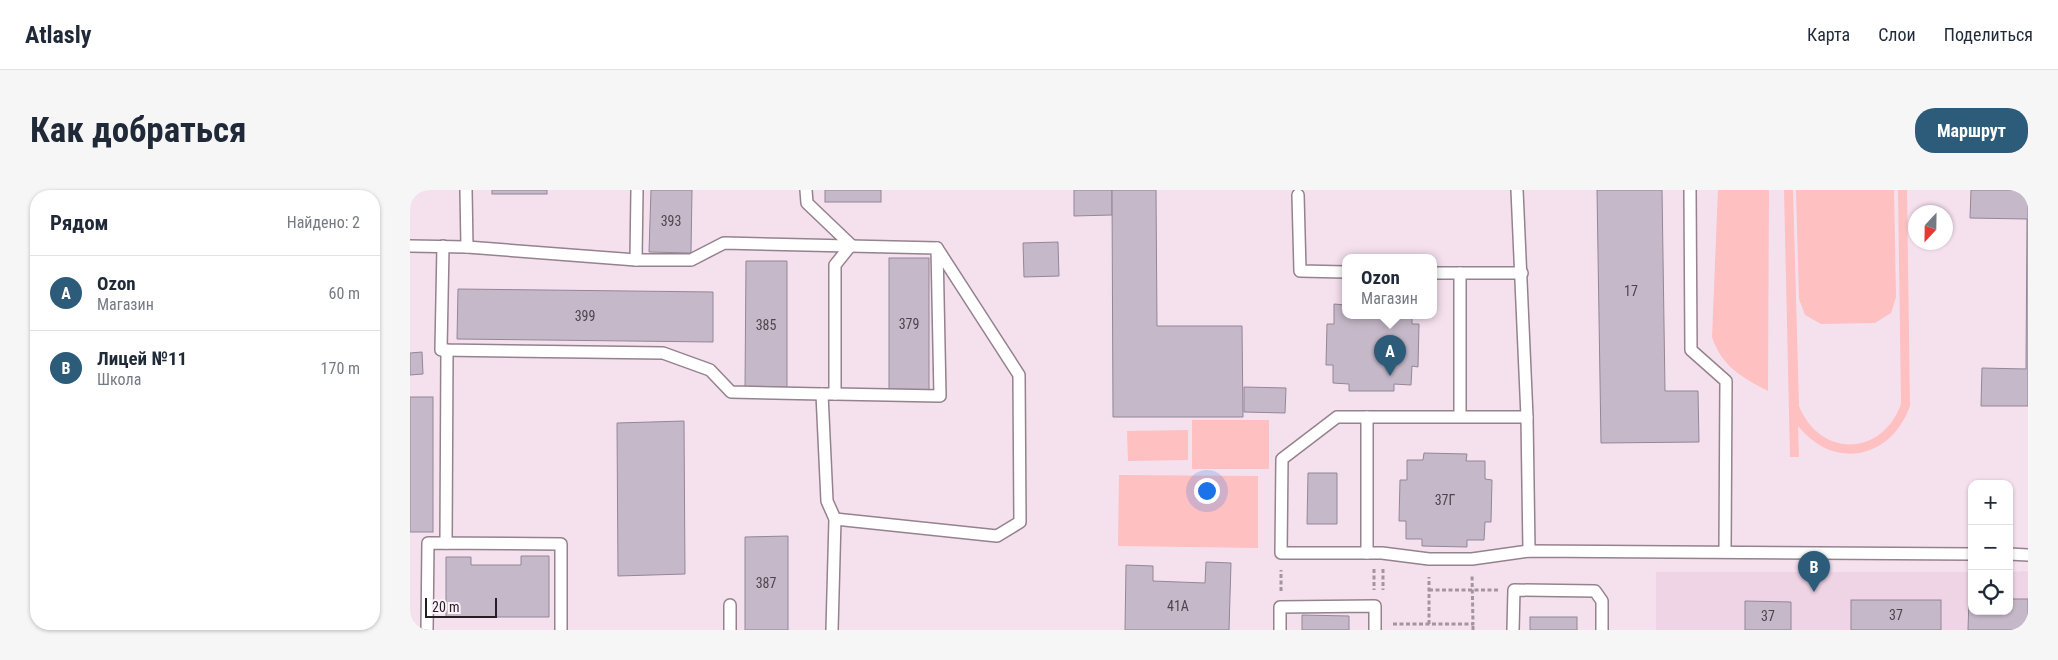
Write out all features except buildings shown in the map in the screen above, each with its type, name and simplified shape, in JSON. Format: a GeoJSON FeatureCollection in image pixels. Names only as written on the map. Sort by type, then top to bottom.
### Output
{"type":"FeatureCollection","features":[{"type":"Feature","properties":{"kind":"lane"},"geometry":{"type":"LineString","coordinates":[[466,190],[467,247]]}},
{"type":"Feature","properties":{"kind":"lane"},"geometry":{"type":"LineString","coordinates":[[636,260],[637,190]]}},
{"type":"Feature","properties":{"kind":"lane"},"geometry":{"type":"LineString","coordinates":[[806,190],[807,203],[850,245]]}},
{"type":"Feature","properties":{"kind":"lane"},"geometry":{"type":"LineString","coordinates":[[1517,190],[1516,216],[1522,272],[1527,417],[1529,551]]}},
{"type":"Feature","properties":{"kind":"lane"},"geometry":{"type":"LineString","coordinates":[[1690,190],[1691,350],[1726,381],[1725,551]]}},
{"type":"Feature","properties":{"kind":"lane"},"geometry":{"type":"LineString","coordinates":[[1298,195],[1300,271],[1342,272]]}},
{"type":"Feature","properties":{"kind":"lane"},"geometry":{"type":"LineString","coordinates":[[410,246],[467,247],[636,260],[691,260],[724,243],[937,248]]}},
{"type":"Feature","properties":{"kind":"lane"},"geometry":{"type":"LineString","coordinates":[[835,394],[835,265],[850,245]]}},
{"type":"Feature","properties":{"kind":"lane"},"geometry":{"type":"LineString","coordinates":[[443,246],[440,350],[663,354],[710,370],[731,392],[940,396],[937,248]]}},
{"type":"Feature","properties":{"kind":"lane"},"geometry":{"type":"LineString","coordinates":[[835,519],[997,536],[1020,522],[1020,375],[937,248]]}},
{"type":"Feature","properties":{"kind":"lane"},"geometry":{"type":"LineString","coordinates":[[1437,273],[1522,272]]}},
{"type":"Feature","properties":{"kind":"lane"},"geometry":{"type":"LineString","coordinates":[[1460,274],[1460,415]]}},
{"type":"Feature","properties":{"kind":"lane"},"geometry":{"type":"LineString","coordinates":[[446,543],[447,350]]}},
{"type":"Feature","properties":{"kind":"lane"},"geometry":{"type":"LineString","coordinates":[[822,394],[827,501],[835,519],[832,630]]}},
{"type":"Feature","properties":{"kind":"lane"},"geometry":{"type":"LineString","coordinates":[[1527,417],[1460,415],[1337,417],[1282,460],[1282,553],[1371,553],[1429,559],[1472,559],[1529,551],[1968,554]]}},
{"type":"Feature","properties":{"kind":"lane"},"geometry":{"type":"LineString","coordinates":[[1367,417],[1371,553]]}},
{"type":"Feature","properties":{"kind":"lane"},"geometry":{"type":"LineString","coordinates":[[427,630],[428,543],[561,544],[561,630]]}},
{"type":"Feature","properties":{"kind":"lane"},"geometry":{"type":"LineString","coordinates":[[2013,554],[2028,555]]}},
{"type":"Feature","properties":{"kind":"lane"},"geometry":{"type":"LineString","coordinates":[[1514,630],[1514,590],[1595,591],[1602,601],[1602,630]]}},
{"type":"Feature","properties":{"kind":"lane"},"geometry":{"type":"LineString","coordinates":[[730,605],[730,630]]}},
{"type":"Feature","properties":{"kind":"lane"},"geometry":{"type":"LineString","coordinates":[[1280,630],[1280,607],[1375,606],[1375,627]]}},
{"type":"Feature","properties":{"kind":"path"},"geometry":{"type":"LineString","coordinates":[[1280,607],[1282,553]]}},
{"type":"Feature","properties":{"kind":"path"},"geometry":{"type":"LineString","coordinates":[[1371,553],[1375,606]]}},
{"type":"Feature","properties":{"kind":"path"},"geometry":{"type":"LineString","coordinates":[[1428,624],[1429,559]]}},
{"type":"Feature","properties":{"kind":"path"},"geometry":{"type":"LineString","coordinates":[[1472,559],[1473,630]]}},
{"type":"Feature","properties":{"kind":"path"},"geometry":{"type":"LineString","coordinates":[[1429,590],[1514,590]]}},
{"type":"Feature","properties":{"kind":"path"},"geometry":{"type":"LineString","coordinates":[[1375,627],[1473,624]]}},
{"type":"Feature","properties":{"kind":"shaded area"},"geometry":{"type":"Polygon","coordinates":[[[1718,190],[1769,190],[1768,391],[1741,376],[1727,364],[1712,337],[1718,190]]]}},
{"type":"Feature","properties":{"kind":"shaded area"},"geometry":{"type":"Polygon","coordinates":[[[1784,190],[1793,190],[1799,406],[1809,423],[1821,435],[1835,442],[1851,444],[1866,442],[1880,434],[1892,421],[1901,404],[1898,190],[1907,190],[1910,406],[1901,424],[1890,438],[1876,447],[1860,453],[1844,453],[1828,449],[1812,440],[1798,426],[1799,457],[1790,457],[1784,190]]]}},
{"type":"Feature","properties":{"kind":"shaded area"},"geometry":{"type":"Polygon","coordinates":[[[1796,190],[1894,190],[1896,297],[1891,313],[1875,323],[1821,324],[1805,315],[1799,299],[1796,190]]]}},
{"type":"Feature","properties":{"kind":"shaded area"},"geometry":{"type":"Polygon","coordinates":[[[1192,420],[1269,420],[1269,469],[1192,469],[1192,420]]]}},
{"type":"Feature","properties":{"kind":"shaded area"},"geometry":{"type":"Polygon","coordinates":[[[1188,430],[1188,460],[1128,461],[1127,431],[1188,430]]]}},
{"type":"Feature","properties":{"kind":"shaded area"},"geometry":{"type":"Polygon","coordinates":[[[1119,475],[1258,476],[1258,548],[1118,546],[1119,475]]]}},
{"type":"Feature","properties":{"kind":"shaded area"},"geometry":{"type":"Polygon","coordinates":[[[2028,571],[2028,630],[1656,630],[1656,572],[1968,572],[1968,615],[2013,615],[2013,572],[2028,571]]]}},
{"type":"Feature","properties":{"kind":"place","name":"Ozon"},"geometry":{"type":"Point","coordinates":[1390,376]}},
{"type":"Feature","properties":{"kind":"place","name":"Лицей №11"},"geometry":{"type":"Point","coordinates":[1814,592]}}]}
